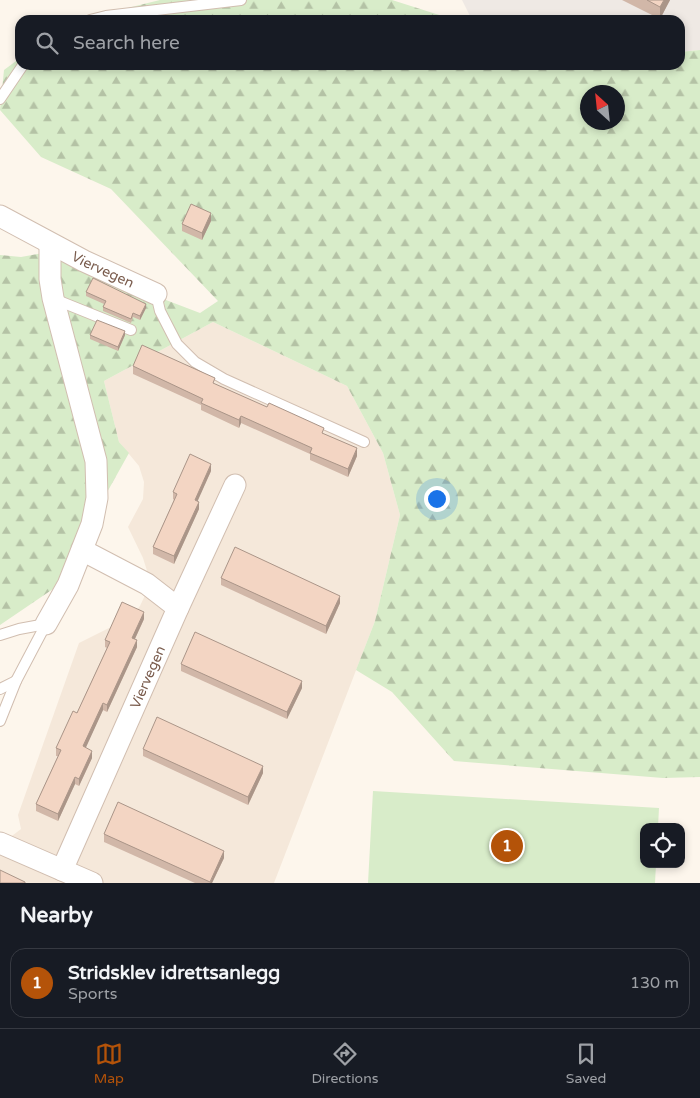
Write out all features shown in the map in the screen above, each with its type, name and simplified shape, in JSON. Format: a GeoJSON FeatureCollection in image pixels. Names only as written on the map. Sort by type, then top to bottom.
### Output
{"type":"FeatureCollection","features":[{"type":"Feature","properties":{"kind":"street","name":"Viervegen"},"geometry":{"type":"LineString","coordinates":[[0,216],[50,244],[156,294]]}},
{"type":"Feature","properties":{"kind":"street","name":"Viervegen"},"geometry":{"type":"LineString","coordinates":[[46,624],[68,585],[92,524],[97,498],[96,462],[53,298],[50,279],[50,244]]}},
{"type":"Feature","properties":{"kind":"street","name":"Viervegen"},"geometry":{"type":"LineString","coordinates":[[62,870],[178,608],[235,485]]}},
{"type":"Feature","properties":{"kind":"street"},"geometry":{"type":"LineString","coordinates":[[82,550],[147,584],[178,608]]}},
{"type":"Feature","properties":{"kind":"street"},"geometry":{"type":"LineString","coordinates":[[0,843],[92,883]]}},
{"type":"Feature","properties":{"kind":"lane"},"geometry":{"type":"LineString","coordinates":[[116,15],[212,5],[241,0]]}},
{"type":"Feature","properties":{"kind":"lane"},"geometry":{"type":"LineString","coordinates":[[0,99],[20,70]]}},
{"type":"Feature","properties":{"kind":"lane"},"geometry":{"type":"LineString","coordinates":[[156,294],[160,311],[177,344],[195,362],[224,379],[364,442]]}},
{"type":"Feature","properties":{"kind":"lane"},"geometry":{"type":"LineString","coordinates":[[53,298],[131,330]]}},
{"type":"Feature","properties":{"kind":"lane"},"geometry":{"type":"LineString","coordinates":[[0,635],[46,624]]}},
{"type":"Feature","properties":{"kind":"lane"},"geometry":{"type":"LineString","coordinates":[[0,721],[16,682],[46,624]]}},
{"type":"Feature","properties":{"kind":"lane"},"geometry":{"type":"LineString","coordinates":[[0,689],[16,682]]}},
{"type":"Feature","properties":{"kind":"shaded area"},"geometry":{"type":"Polygon","coordinates":[[[462,0],[700,0],[700,50],[685,52],[685,15],[470,15],[462,0]]]}},
{"type":"Feature","properties":{"kind":"shaded area"},"geometry":{"type":"Polygon","coordinates":[[[213,322],[347,386],[383,453],[400,515],[375,621],[274,883],[0,883],[0,845],[21,829],[18,815],[79,643],[129,618],[140,606],[147,591],[148,574],[143,558],[128,527],[143,499],[144,482],[139,466],[119,442],[104,381],[213,322]]]}},
{"type":"Feature","properties":{"kind":"green space"},"geometry":{"type":"Polygon","coordinates":[[[160,0],[392,0],[439,15],[99,15],[160,0]]]}},
{"type":"Feature","properties":{"kind":"green space"},"geometry":{"type":"Polygon","coordinates":[[[700,50],[700,777],[663,778],[454,761],[392,692],[356,670],[375,621],[400,515],[383,453],[347,386],[213,322],[104,381],[119,442],[129,453],[53,589],[0,625],[0,255],[21,257],[43,253],[200,313],[218,301],[111,189],[41,157],[0,110],[4,70],[15,62],[15,70],[685,70],[685,52],[700,50]]]}},
{"type":"Feature","properties":{"kind":"green space"},"geometry":{"type":"Polygon","coordinates":[[[373,791],[659,808],[658,823],[640,823],[640,868],[656,868],[655,883],[368,883],[373,791]]]}},
{"type":"Feature","properties":{"kind":"building"},"geometry":{"type":"Polygon","coordinates":[[[647,0],[664,0],[660,7],[647,0]]]}},
{"type":"Feature","properties":{"kind":"building"},"geometry":{"type":"Polygon","coordinates":[[[191,204],[211,213],[202,233],[182,224],[191,204]]]}},
{"type":"Feature","properties":{"kind":"building"},"geometry":{"type":"Polygon","coordinates":[[[93,278],[146,304],[140,316],[133,313],[131,319],[103,307],[106,301],[86,292],[93,278]]]}},
{"type":"Feature","properties":{"kind":"building"},"geometry":{"type":"Polygon","coordinates":[[[97,320],[125,331],[118,347],[90,335],[97,320]]]}},
{"type":"Feature","properties":{"kind":"building"},"geometry":{"type":"Polygon","coordinates":[[[142,345],[215,378],[213,383],[267,407],[269,403],[324,428],[322,433],[357,448],[348,469],[310,453],[312,448],[241,416],[239,420],[201,403],[203,399],[133,366],[142,345]]]}},
{"type":"Feature","properties":{"kind":"building"},"geometry":{"type":"Polygon","coordinates":[[[190,454],[211,464],[195,500],[199,502],[174,556],[153,547],[177,494],[173,492],[190,454]]]}},
{"type":"Feature","properties":{"kind":"building"},"geometry":{"type":"Polygon","coordinates":[[[235,547],[340,596],[326,626],[221,578],[235,547]]]}},
{"type":"Feature","properties":{"kind":"building"},"geometry":{"type":"Polygon","coordinates":[[[122,602],[144,612],[132,638],[137,640],[107,705],[103,703],[83,746],[92,751],[79,779],[75,777],[58,814],[36,804],[61,750],[56,748],[73,711],[77,713],[110,642],[105,640],[122,602]]]}},
{"type":"Feature","properties":{"kind":"building"},"geometry":{"type":"Polygon","coordinates":[[[195,632],[302,681],[287,712],[181,664],[195,632]]]}},
{"type":"Feature","properties":{"kind":"building"},"geometry":{"type":"Polygon","coordinates":[[[157,717],[263,766],[248,797],[143,749],[157,717]]]}},
{"type":"Feature","properties":{"kind":"building"},"geometry":{"type":"Polygon","coordinates":[[[118,802],[224,851],[210,882],[104,834],[118,802]]]}},
{"type":"Feature","properties":{"kind":"building"},"geometry":{"type":"Polygon","coordinates":[[[0,870],[25,882],[25,883],[0,883],[0,870]]]}},
{"type":"Feature","properties":{"kind":"place","name":"Stridsklev idrettsanlegg"},"geometry":{"type":"Point","coordinates":[507,846]}}]}
